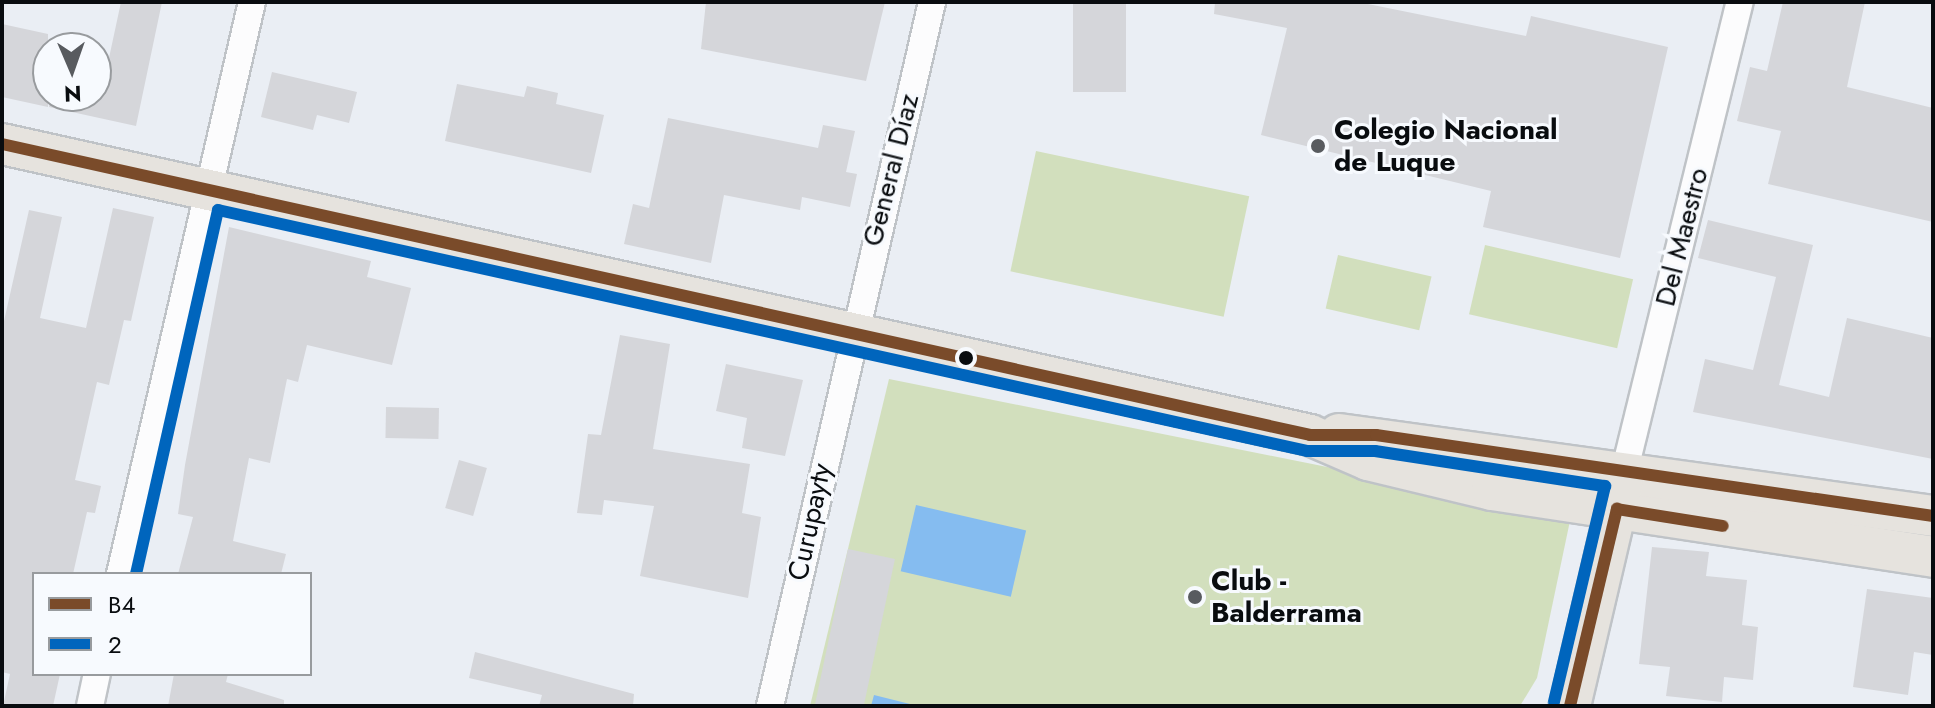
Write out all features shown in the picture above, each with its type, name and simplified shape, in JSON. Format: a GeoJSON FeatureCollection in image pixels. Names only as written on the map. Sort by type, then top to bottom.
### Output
{"type":"FeatureCollection","features":[{"type":"Feature","properties":{"kind":"main road"},"geometry":{"type":"LineString","coordinates":[[2,144],[851,338],[1310,435],[1376,435],[1620,491],[1933,557]]}},
{"type":"Feature","properties":{"kind":"main road"},"geometry":{"type":"LineString","coordinates":[[1620,491],[1933,516]]}},
{"type":"Feature","properties":{"kind":"main road"},"geometry":{"type":"LineString","coordinates":[[1570,706],[1620,491]]}},
{"type":"Feature","properties":{"kind":"street"},"geometry":{"type":"LineString","coordinates":[[120,572],[252,2]]}},
{"type":"Feature","properties":{"kind":"street","name":"General Díaz"},"geometry":{"type":"LineString","coordinates":[[851,338],[932,2]]}},
{"type":"Feature","properties":{"kind":"street","name":"Del Maestro"},"geometry":{"type":"LineString","coordinates":[[1620,491],[1740,2]]}},
{"type":"Feature","properties":{"kind":"street","name":"Curupayty"},"geometry":{"type":"LineString","coordinates":[[770,706],[851,338]]}},
{"type":"Feature","properties":{"kind":"street"},"geometry":{"type":"LineString","coordinates":[[90,706],[97,676]]}},
{"type":"Feature","properties":{"kind":"green space"},"geometry":{"type":"Polygon","coordinates":[[[1036,151],[1249,196],[1224,317],[1010,271],[1036,151]]]}},
{"type":"Feature","properties":{"kind":"green space"},"geometry":{"type":"Polygon","coordinates":[[[1485,245],[1633,279],[1617,348],[1469,314],[1485,245]]]}},
{"type":"Feature","properties":{"kind":"green space"},"geometry":{"type":"Polygon","coordinates":[[[1338,255],[1432,277],[1419,330],[1326,309],[1338,255]]]}},
{"type":"Feature","properties":{"kind":"green space","name":"Club - Balderrama"},"geometry":{"type":"Polygon","coordinates":[[[889,379],[1571,516],[1537,678],[1520,706],[810,706],[889,379]]]}},
{"type":"Feature","properties":{"kind":"water"},"geometry":{"type":"Polygon","coordinates":[[[916,505],[1026,530],[1011,597],[901,571],[916,505]]]}},
{"type":"Feature","properties":{"kind":"water"},"geometry":{"type":"Polygon","coordinates":[[[874,695],[918,706],[871,706],[874,695]]]}},
{"type":"Feature","properties":{"kind":"building"},"geometry":{"type":"Polygon","coordinates":[[[121,2],[162,2],[136,126],[72,112],[112,112],[112,44],[121,2]]]}},
{"type":"Feature","properties":{"kind":"building"},"geometry":{"type":"Polygon","coordinates":[[[706,2],[885,2],[866,81],[701,49],[706,2]]]}},
{"type":"Feature","properties":{"kind":"building"},"geometry":{"type":"Polygon","coordinates":[[[1073,2],[1126,2],[1126,92],[1073,92],[1073,2]]]}},
{"type":"Feature","properties":{"kind":"building"},"geometry":{"type":"Polygon","coordinates":[[[1215,2],[1358,2],[1526,36],[1531,16],[1668,47],[1620,258],[1483,227],[1491,191],[1261,135],[1287,28],[1214,14],[1215,2]]]}},
{"type":"Feature","properties":{"kind":"building"},"geometry":{"type":"Polygon","coordinates":[[[1783,2],[1865,2],[1847,87],[1933,108],[1933,222],[1768,184],[1781,131],[1737,121],[1750,67],[1767,71],[1783,2]]]}},
{"type":"Feature","properties":{"kind":"building"},"geometry":{"type":"Polygon","coordinates":[[[2,24],[39,32],[32,32],[32,104],[2,97],[2,24]]]}},
{"type":"Feature","properties":{"kind":"building"},"geometry":{"type":"Polygon","coordinates":[[[272,72],[357,92],[349,123],[317,115],[313,130],[261,117],[272,72]]]}},
{"type":"Feature","properties":{"kind":"building"},"geometry":{"type":"Polygon","coordinates":[[[457,84],[524,97],[527,86],[558,93],[556,104],[604,115],[591,173],[445,141],[457,84]]]}},
{"type":"Feature","properties":{"kind":"building"},"geometry":{"type":"Polygon","coordinates":[[[668,118],[818,148],[823,125],[855,131],[846,172],[857,174],[850,207],[802,197],[800,210],[724,195],[711,263],[624,244],[633,204],[649,208],[668,118]]]}},
{"type":"Feature","properties":{"kind":"building"},"geometry":{"type":"Polygon","coordinates":[[[113,208],[154,217],[131,321],[124,320],[109,385],[97,382],[75,480],[101,486],[95,513],[87,512],[73,572],[32,572],[32,676],[60,676],[53,706],[3,706],[10,674],[2,672],[2,330],[29,210],[62,217],[40,318],[86,328],[113,208]]]}},
{"type":"Feature","properties":{"kind":"building"},"geometry":{"type":"Polygon","coordinates":[[[1708,220],[1813,245],[1779,385],[1829,397],[1847,318],[1933,338],[1933,459],[1693,412],[1705,359],[1753,370],[1776,277],[1698,258],[1708,220]]]}},
{"type":"Feature","properties":{"kind":"building"},"geometry":{"type":"Polygon","coordinates":[[[229,227],[371,261],[367,277],[411,288],[392,365],[307,345],[298,382],[287,379],[270,463],[249,458],[233,541],[286,554],[282,572],[179,572],[193,517],[178,514],[229,227]]]}},
{"type":"Feature","properties":{"kind":"building"},"geometry":{"type":"Polygon","coordinates":[[[620,335],[670,344],[653,449],[750,464],[742,513],[761,517],[748,598],[640,576],[654,506],[604,500],[602,515],[577,513],[588,434],[601,435],[620,335]]]}},
{"type":"Feature","properties":{"kind":"building"},"geometry":{"type":"Polygon","coordinates":[[[726,364],[803,380],[785,456],[742,448],[747,418],[716,411],[726,364]]]}},
{"type":"Feature","properties":{"kind":"building"},"geometry":{"type":"Polygon","coordinates":[[[386,407],[439,408],[438,439],[385,438],[386,407]]]}},
{"type":"Feature","properties":{"kind":"building"},"geometry":{"type":"Polygon","coordinates":[[[459,460],[487,468],[473,516],[445,508],[459,460]]]}},
{"type":"Feature","properties":{"kind":"building"},"geometry":{"type":"Polygon","coordinates":[[[1652,547],[1709,552],[1706,576],[1747,580],[1742,625],[1758,627],[1753,680],[1724,677],[1722,702],[1666,696],[1670,667],[1639,664],[1652,547]]]}},
{"type":"Feature","properties":{"kind":"building"},"geometry":{"type":"Polygon","coordinates":[[[848,549],[895,559],[864,706],[815,706],[848,549]]]}},
{"type":"Feature","properties":{"kind":"building"},"geometry":{"type":"Polygon","coordinates":[[[1867,589],[1933,598],[1933,655],[1914,652],[1908,695],[1853,687],[1867,589]]]}},
{"type":"Feature","properties":{"kind":"building"},"geometry":{"type":"Polygon","coordinates":[[[475,652],[634,694],[633,706],[539,706],[542,695],[469,678],[475,652]]]}},
{"type":"Feature","properties":{"kind":"building"},"geometry":{"type":"Polygon","coordinates":[[[174,676],[228,676],[226,682],[284,700],[284,706],[168,706],[174,676]]]}},
{"type":"Feature","properties":{"kind":"transit line","name":"B4"},"geometry":{"type":"LineString","coordinates":[[2,144],[1310,435],[1376,435],[1933,516]]}},
{"type":"Feature","properties":{"kind":"transit line","name":"2"},"geometry":{"type":"LineString","coordinates":[[136,572],[218,210],[1307,451],[1375,451],[1605,486],[1554,702]]}},
{"type":"Feature","properties":{"kind":"transit line","name":"B4"},"geometry":{"type":"LineString","coordinates":[[1570,706],[1617,509],[1723,526]]}},
{"type":"Feature","properties":{"kind":"place","name":"Colegio Nacional de Luque"},"geometry":{"type":"Point","coordinates":[1318,146]}},
{"type":"Feature","properties":{"kind":"place","name":"Club - Balderrama"},"geometry":{"type":"Point","coordinates":[1195,597]}}]}
